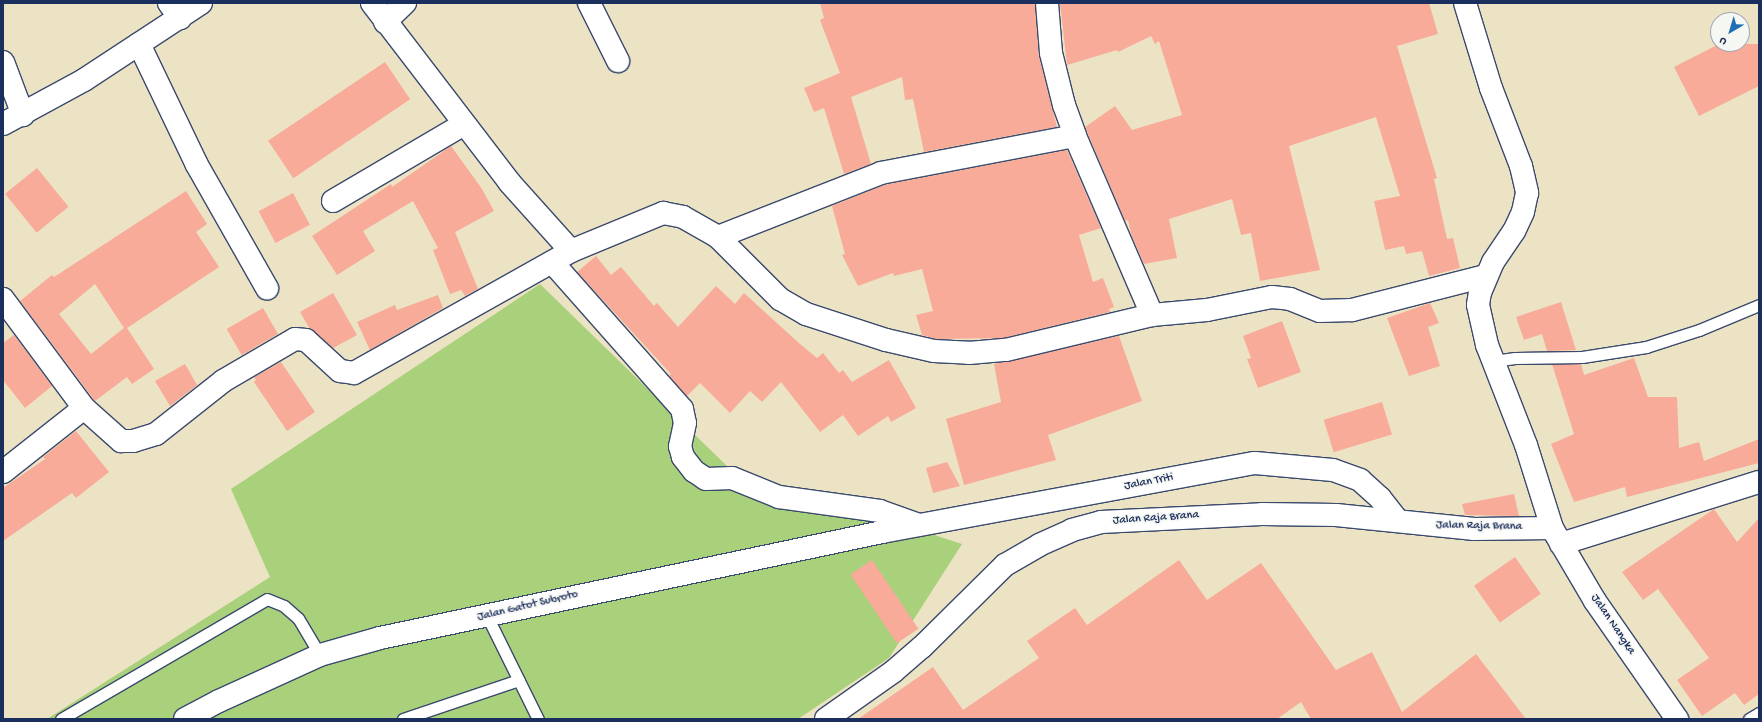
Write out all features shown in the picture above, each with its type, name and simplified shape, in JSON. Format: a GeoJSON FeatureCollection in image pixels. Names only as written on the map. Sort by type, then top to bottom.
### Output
{"type":"FeatureCollection","features":[{"type":"Feature","properties":{"kind":"street"},"geometry":{"type":"LineString","coordinates":[[3,124],[23,115],[139,44],[175,10],[201,3]]}},
{"type":"Feature","properties":{"kind":"street"},"geometry":{"type":"LineString","coordinates":[[372,3],[385,22],[510,183],[571,251]]}},
{"type":"Feature","properties":{"kind":"street"},"geometry":{"type":"LineString","coordinates":[[385,22],[405,3]]}},
{"type":"Feature","properties":{"kind":"street"},"geometry":{"type":"LineString","coordinates":[[589,3],[618,61]]}},
{"type":"Feature","properties":{"kind":"street"},"geometry":{"type":"LineString","coordinates":[[1047,3],[1051,53],[1056,80],[1075,136],[1152,315]]}},
{"type":"Feature","properties":{"kind":"street","name":"Jalan Nangka"},"geometry":{"type":"LineString","coordinates":[[1464,3],[1491,88],[1521,166],[1527,193],[1523,212],[1514,231],[1485,276],[1478,306],[1493,361],[1526,445],[1557,536],[1595,601],[1677,719]]}},
{"type":"Feature","properties":{"kind":"street"},"geometry":{"type":"LineString","coordinates":[[139,44],[197,165],[267,288]]}},
{"type":"Feature","properties":{"kind":"street"},"geometry":{"type":"LineString","coordinates":[[3,62],[23,115]]}},
{"type":"Feature","properties":{"kind":"street"},"geometry":{"type":"LineString","coordinates":[[332,201],[464,124]]}},
{"type":"Feature","properties":{"kind":"street"},"geometry":{"type":"LineString","coordinates":[[718,237],[882,173],[1075,136]]}},
{"type":"Feature","properties":{"kind":"street"},"geometry":{"type":"LineString","coordinates":[[3,299],[84,408],[121,441],[133,442],[156,434],[223,381],[302,338],[340,370],[354,373],[571,251],[663,213],[683,217],[718,237],[780,299],[806,314],[886,340],[934,351],[969,353],[1006,350],[1152,315],[1208,310],[1272,297],[1290,299],[1320,311],[1352,310],[1485,276]]}},
{"type":"Feature","properties":{"kind":"street"},"geometry":{"type":"LineString","coordinates":[[552,262],[682,409],[685,423],[680,446],[683,458],[694,471],[706,479],[732,478],[779,497],[880,512],[919,525]]}},
{"type":"Feature","properties":{"kind":"street"},"geometry":{"type":"LineString","coordinates":[[3,472],[84,408]]}},
{"type":"Feature","properties":{"kind":"street","name":"Jalan Triti"},"geometry":{"type":"LineString","coordinates":[[882,532],[1256,463],[1333,470],[1360,480],[1380,498],[1398,521]]}},
{"type":"Feature","properties":{"kind":"street","name":"Jalan Raja Brana"},"geometry":{"type":"LineString","coordinates":[[826,719],[894,671],[922,647],[1005,565],[1039,545],[1072,530],[1101,522],[1262,514],[1336,515],[1557,536],[1759,482]]}},
{"type":"Feature","properties":{"kind":"street","name":"Jalan Gatot Subroto"},"geometry":{"type":"LineString","coordinates":[[185,719],[219,700],[320,655],[380,638],[882,532]]}},
{"type":"Feature","properties":{"kind":"lane"},"geometry":{"type":"LineString","coordinates":[[1493,361],[1515,358],[1582,357],[1646,347],[1699,330],[1759,305]]}},
{"type":"Feature","properties":{"kind":"lane"},"geometry":{"type":"LineString","coordinates":[[61,719],[267,599],[284,606],[298,618],[320,655]]}},
{"type":"Feature","properties":{"kind":"lane"},"geometry":{"type":"LineString","coordinates":[[487,616],[538,719]]}},
{"type":"Feature","properties":{"kind":"lane"},"geometry":{"type":"LineString","coordinates":[[403,719],[519,680]]}},
{"type":"Feature","properties":{"kind":"lane"},"geometry":{"type":"LineString","coordinates":[[1749,719],[1759,713]]}},
{"type":"Feature","properties":{"kind":"green space"},"geometry":{"type":"Polygon","coordinates":[[[540,284],[729,468],[962,544],[889,658],[798,719],[47,719],[270,577],[231,489],[540,284]]]}},
{"type":"Feature","properties":{"kind":"building"},"geometry":{"type":"Polygon","coordinates":[[[820,3],[1035,3],[1039,56],[1057,127],[924,152],[913,99],[905,100],[902,77],[851,97],[871,164],[844,174],[824,108],[814,112],[804,88],[840,73],[820,20],[824,18],[820,3]]]}},
{"type":"Feature","properties":{"kind":"building"},"geometry":{"type":"Polygon","coordinates":[[[1060,3],[1429,3],[1438,34],[1397,46],[1437,178],[1434,179],[1447,239],[1453,238],[1460,268],[1429,276],[1422,251],[1406,254],[1404,246],[1385,250],[1374,201],[1400,196],[1376,117],[1289,146],[1320,270],[1260,281],[1251,233],[1241,235],[1232,199],[1169,219],[1177,258],[1144,264],[1131,234],[1128,220],[1125,221],[1085,127],[1115,106],[1132,130],[1182,115],[1159,41],[1155,44],[1151,36],[1118,52],[1117,50],[1067,65],[1060,3]]]}},
{"type":"Feature","properties":{"kind":"building"},"geometry":{"type":"Polygon","coordinates":[[[1750,44],[1759,44],[1759,86],[1699,116],[1674,67],[1710,49],[1710,52],[1750,52],[1750,44]]]}},
{"type":"Feature","properties":{"kind":"building"},"geometry":{"type":"Polygon","coordinates":[[[385,62],[410,99],[293,178],[268,141],[385,62]]]}},
{"type":"Feature","properties":{"kind":"building"},"geometry":{"type":"Polygon","coordinates":[[[451,146],[482,189],[494,211],[455,232],[478,289],[465,296],[461,290],[450,294],[433,250],[438,248],[413,201],[363,231],[375,251],[337,275],[312,236],[391,184],[392,187],[451,146]]]}},
{"type":"Feature","properties":{"kind":"building"},"geometry":{"type":"Polygon","coordinates":[[[1067,150],[1101,228],[1079,235],[1093,282],[1103,278],[1114,307],[1109,309],[1110,312],[1004,338],[936,339],[922,335],[916,315],[933,311],[922,269],[894,276],[893,273],[858,286],[842,255],[845,254],[832,206],[884,185],[1067,150]]]}},
{"type":"Feature","properties":{"kind":"building"},"geometry":{"type":"Polygon","coordinates":[[[37,168],[68,207],[37,233],[5,194],[37,168]]]}},
{"type":"Feature","properties":{"kind":"building"},"geometry":{"type":"Polygon","coordinates":[[[186,191],[207,224],[196,232],[219,267],[127,328],[154,369],[132,384],[127,377],[95,401],[20,301],[52,275],[54,277],[186,191]],[[95,284],[59,314],[91,354],[124,328],[95,284]]]}},
{"type":"Feature","properties":{"kind":"building"},"geometry":{"type":"Polygon","coordinates":[[[293,193],[310,225],[275,243],[259,211],[293,193]]]}},
{"type":"Feature","properties":{"kind":"building"},"geometry":{"type":"Polygon","coordinates":[[[596,256],[611,275],[621,267],[654,306],[657,303],[678,327],[716,286],[735,304],[744,293],[817,358],[823,353],[839,373],[843,370],[852,382],[889,360],[916,408],[891,422],[888,416],[858,436],[843,415],[820,432],[781,382],[762,402],[750,391],[730,413],[700,383],[687,396],[669,376],[671,374],[577,272],[596,256]]]}},
{"type":"Feature","properties":{"kind":"building"},"geometry":{"type":"Polygon","coordinates":[[[333,293],[357,335],[333,348],[310,329],[300,312],[333,293]]]}},
{"type":"Feature","properties":{"kind":"building"},"geometry":{"type":"Polygon","coordinates":[[[438,295],[443,308],[370,350],[357,322],[395,305],[397,310],[438,295]]]}},
{"type":"Feature","properties":{"kind":"building"},"geometry":{"type":"Polygon","coordinates":[[[1561,302],[1576,350],[1547,351],[1542,334],[1524,340],[1516,317],[1561,302]]]}},
{"type":"Feature","properties":{"kind":"building"},"geometry":{"type":"Polygon","coordinates":[[[1430,303],[1439,323],[1428,327],[1440,366],[1409,376],[1387,318],[1430,303]]]}},
{"type":"Feature","properties":{"kind":"building"},"geometry":{"type":"Polygon","coordinates":[[[263,308],[278,334],[242,355],[227,329],[263,308]]]}},
{"type":"Feature","properties":{"kind":"building"},"geometry":{"type":"Polygon","coordinates":[[[1282,321],[1301,372],[1258,388],[1247,359],[1251,358],[1243,336],[1282,321]]]}},
{"type":"Feature","properties":{"kind":"building"},"geometry":{"type":"Polygon","coordinates":[[[14,335],[52,386],[25,408],[3,380],[3,343],[14,335]]]}},
{"type":"Feature","properties":{"kind":"building"},"geometry":{"type":"Polygon","coordinates":[[[1119,336],[1142,401],[1048,435],[1056,460],[964,485],[946,419],[1001,402],[994,364],[1119,336]]]}},
{"type":"Feature","properties":{"kind":"building"},"geometry":{"type":"Polygon","coordinates":[[[1634,358],[1648,397],[1677,397],[1679,448],[1699,442],[1704,461],[1759,439],[1759,463],[1627,497],[1625,487],[1574,502],[1551,444],[1574,434],[1552,364],[1581,364],[1584,375],[1634,358]]]}},
{"type":"Feature","properties":{"kind":"building"},"geometry":{"type":"Polygon","coordinates":[[[281,362],[315,412],[287,431],[254,382],[256,380],[254,377],[281,362]]]}},
{"type":"Feature","properties":{"kind":"building"},"geometry":{"type":"Polygon","coordinates":[[[185,364],[197,385],[170,406],[155,381],[185,364]]]}},
{"type":"Feature","properties":{"kind":"building"},"geometry":{"type":"Polygon","coordinates":[[[1382,402],[1392,435],[1334,452],[1324,420],[1382,402]]]}},
{"type":"Feature","properties":{"kind":"building"},"geometry":{"type":"Polygon","coordinates":[[[76,431],[109,472],[76,498],[72,493],[3,541],[3,488],[45,459],[43,457],[76,431]]]}},
{"type":"Feature","properties":{"kind":"building"},"geometry":{"type":"Polygon","coordinates":[[[947,462],[960,486],[933,493],[926,468],[947,462]]]}},
{"type":"Feature","properties":{"kind":"building"},"geometry":{"type":"Polygon","coordinates":[[[1514,494],[1519,516],[1465,515],[1462,504],[1514,494]]]}},
{"type":"Feature","properties":{"kind":"building"},"geometry":{"type":"Polygon","coordinates":[[[1714,509],[1737,542],[1759,518],[1759,694],[1744,705],[1735,693],[1702,716],[1677,680],[1709,658],[1658,589],[1643,600],[1622,572],[1714,509]]]}},
{"type":"Feature","properties":{"kind":"building"},"geometry":{"type":"Polygon","coordinates":[[[1515,557],[1541,594],[1500,623],[1474,586],[1515,557]]]}},
{"type":"Feature","properties":{"kind":"building"},"geometry":{"type":"Polygon","coordinates":[[[872,560],[918,629],[897,643],[850,575],[872,560]]]}},
{"type":"Feature","properties":{"kind":"building"},"geometry":{"type":"Polygon","coordinates":[[[1179,560],[1207,600],[1261,563],[1336,670],[1372,652],[1402,712],[1476,654],[1526,719],[1311,719],[1301,702],[1277,719],[858,719],[933,667],[963,710],[1039,658],[1027,641],[1075,608],[1087,625],[1179,560]]]}}]}
